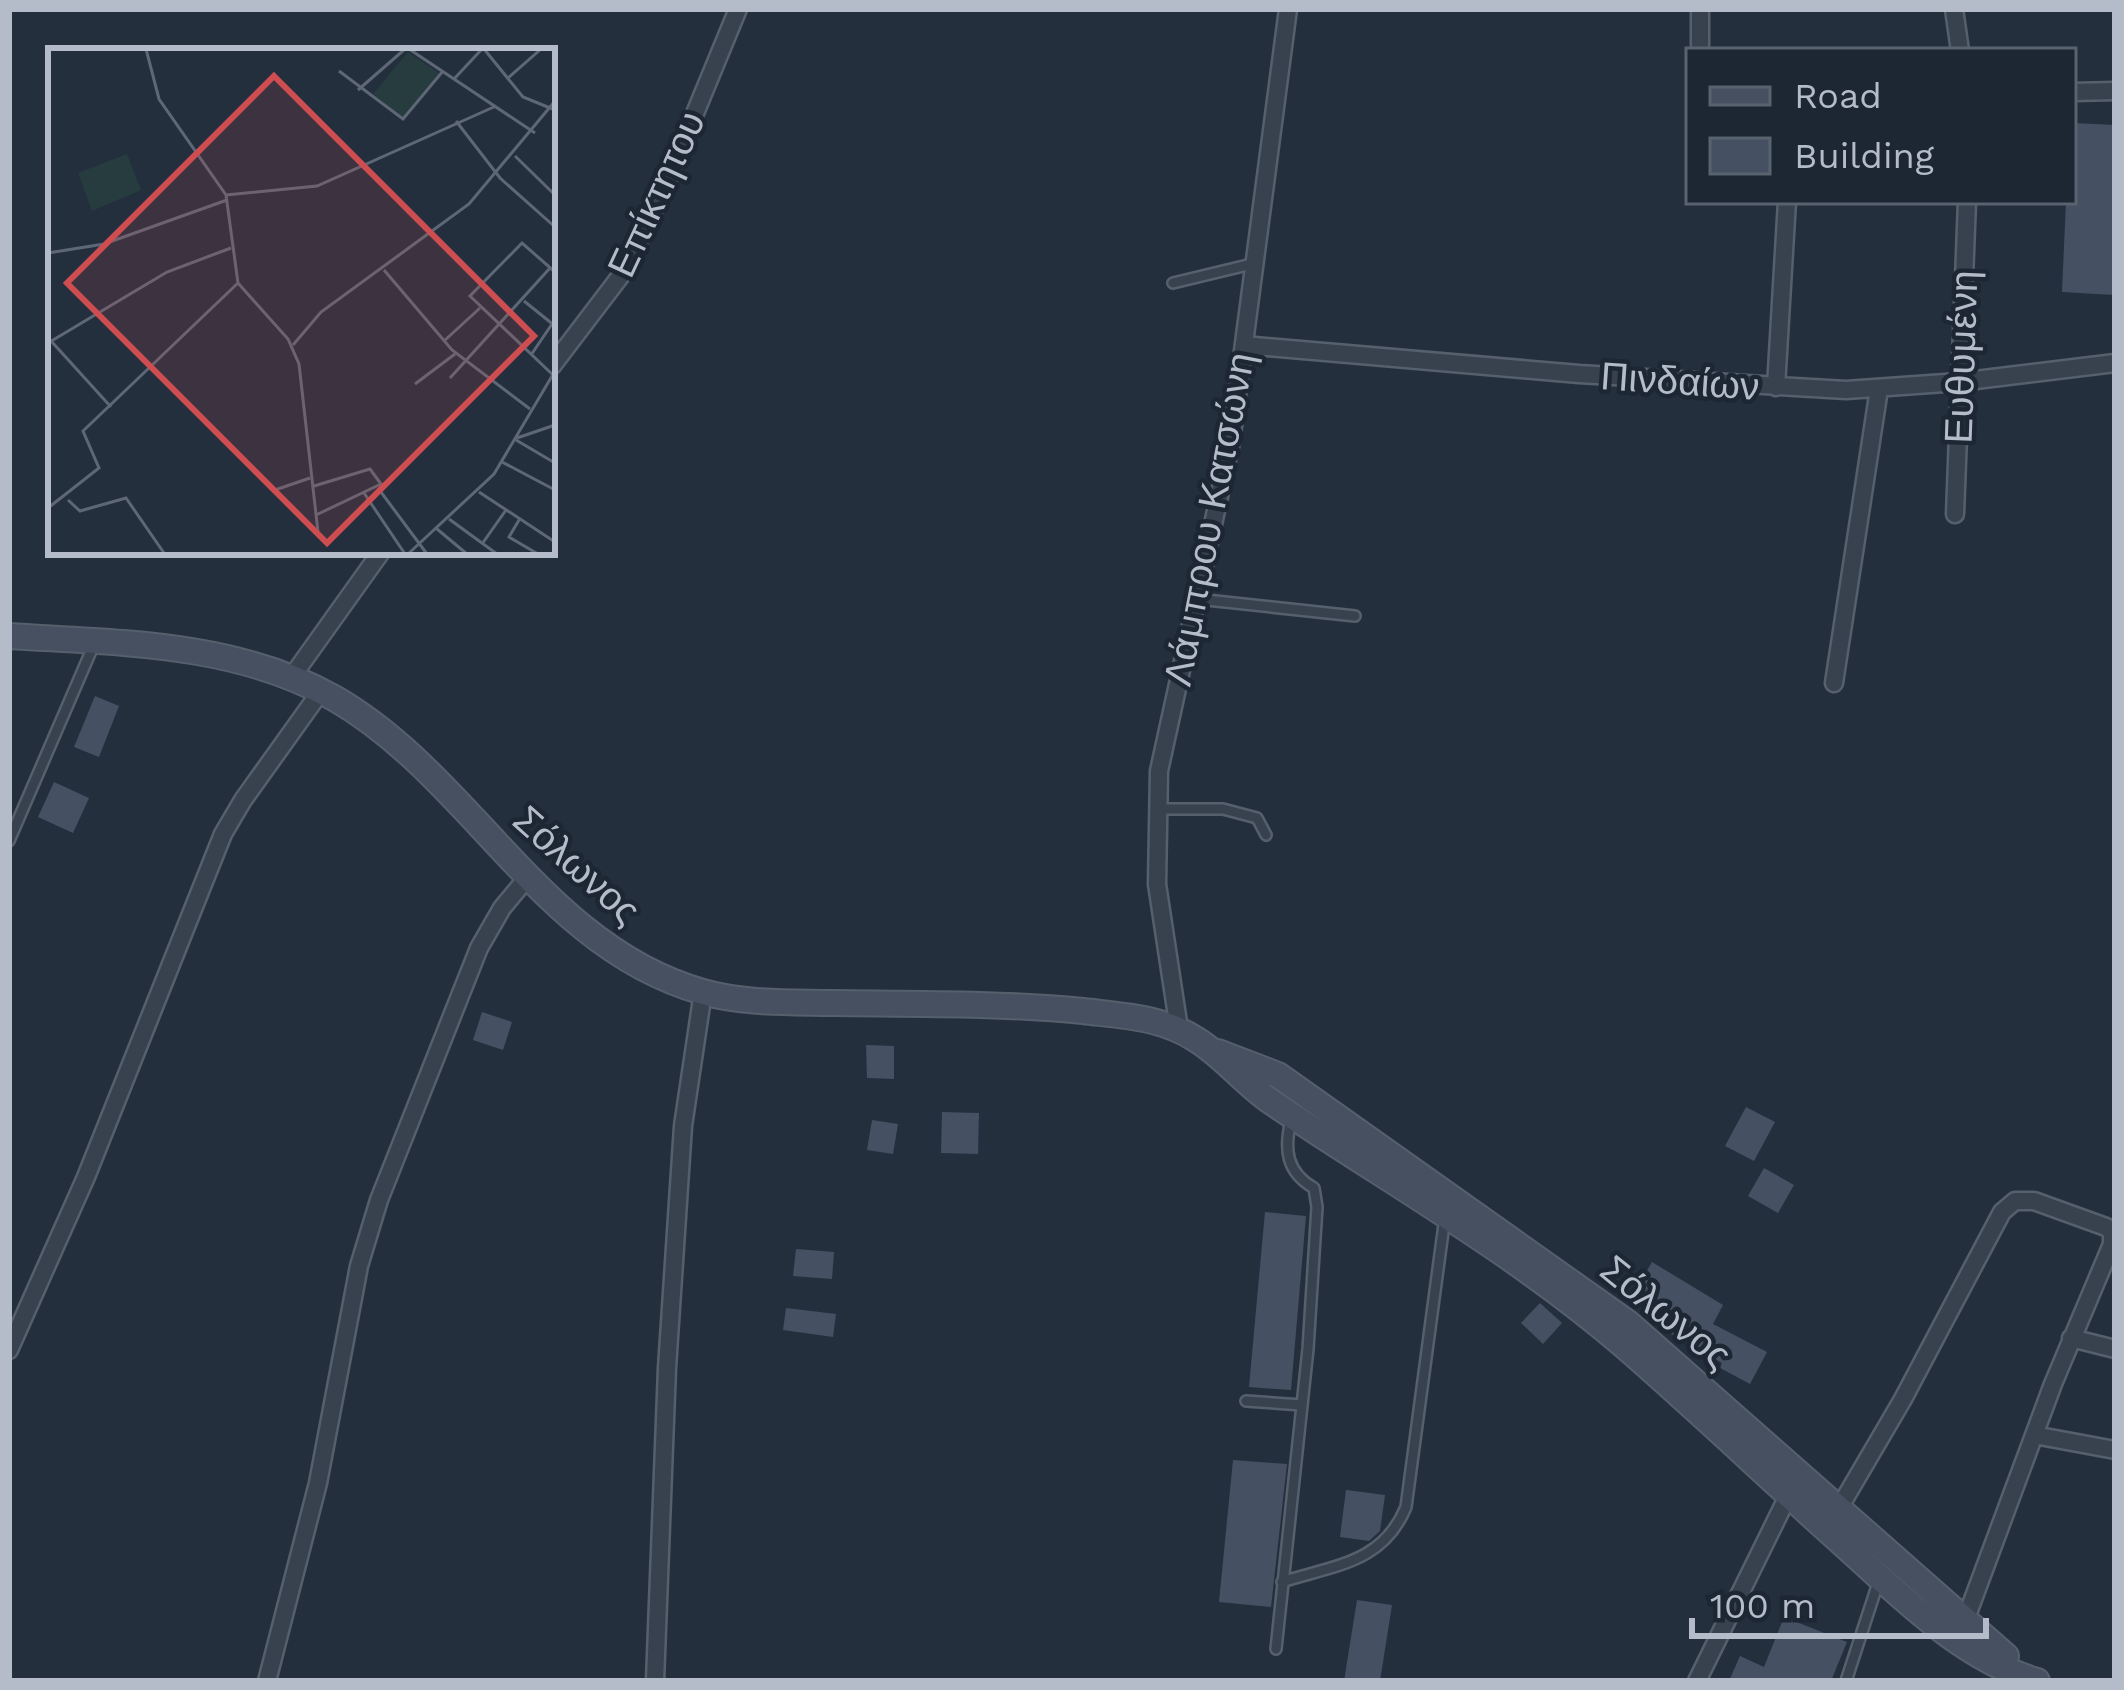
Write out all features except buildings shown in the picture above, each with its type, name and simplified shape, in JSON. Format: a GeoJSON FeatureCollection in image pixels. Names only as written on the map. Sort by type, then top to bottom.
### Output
{"type":"FeatureCollection","features":[{"type":"Feature","properties":{"kind":"street","name":"Επίκτητου"},"geometry":{"type":"LineString","coordinates":[[555,362],[622,274],[663,191],[738,9]]}},
{"type":"Feature","properties":{"kind":"street","name":"Λάμπρου Κατσώνη"},"geometry":{"type":"LineString","coordinates":[[1179,1029],[1159,904],[1156,809],[1167,730],[1232,442],[1288,9]]}},
{"type":"Feature","properties":{"kind":"street"},"geometry":{"type":"LineString","coordinates":[[1700,9],[1700,48]]}},
{"type":"Feature","properties":{"kind":"street"},"geometry":{"type":"LineString","coordinates":[[1954,9],[1960,48]]}},
{"type":"Feature","properties":{"kind":"street"},"geometry":{"type":"LineString","coordinates":[[2076,92],[2115,91]]}},
{"type":"Feature","properties":{"kind":"street"},"geometry":{"type":"LineString","coordinates":[[1776,387],[1787,204]]}},
{"type":"Feature","properties":{"kind":"street","name":"Ευθυμένη"},"geometry":{"type":"LineString","coordinates":[[1955,514],[1967,204]]}},
{"type":"Feature","properties":{"kind":"street","name":"Πινδαίων"},"geometry":{"type":"LineString","coordinates":[[1244,345],[1776,387],[1879,388],[2115,363]]}},
{"type":"Feature","properties":{"kind":"street"},"geometry":{"type":"LineString","coordinates":[[1834,683],[1879,388]]}},
{"type":"Feature","properties":{"kind":"street"},"geometry":{"type":"LineString","coordinates":[[291,678],[379,555]]}},
{"type":"Feature","properties":{"kind":"street","name":"Σόλωνος"},"geometry":{"type":"LineString","coordinates":[[9,636],[199,652],[291,678],[321,692],[369,722],[411,758],[527,878],[583,928],[635,963],[703,992],[791,1002],[1040,1007],[1132,1016],[1179,1029],[1292,1115],[1559,1293],[1622,1344],[1918,1612],[2000,1670],[2038,1681]]}},
{"type":"Feature","properties":{"kind":"street"},"geometry":{"type":"LineString","coordinates":[[9,1349],[86,1177],[223,834],[242,800],[321,692]]}},
{"type":"Feature","properties":{"kind":"street"},"geometry":{"type":"LineString","coordinates":[[267,1681],[318,1484],[372,1219],[479,948],[502,908],[527,878]]}},
{"type":"Feature","properties":{"kind":"street"},"geometry":{"type":"LineString","coordinates":[[655,1681],[667,1368],[683,1126],[703,992]]}},
{"type":"Feature","properties":{"kind":"street","name":"Σόλωνος"},"geometry":{"type":"LineString","coordinates":[[1210,1049],[1278,1075],[1628,1323],[2038,1681]]}},
{"type":"Feature","properties":{"kind":"street"},"geometry":{"type":"LineString","coordinates":[[1838,1510],[2002,1212],[2015,1201],[2034,1201],[2099,1222],[2112,1232],[2111,1259],[2072,1338],[1965,1621]]}},
{"type":"Feature","properties":{"kind":"street"},"geometry":{"type":"LineString","coordinates":[[2083,1312],[2108,1347]]}},
{"type":"Feature","properties":{"kind":"street"},"geometry":{"type":"LineString","coordinates":[[2072,1338],[2108,1347]]}},
{"type":"Feature","properties":{"kind":"street"},"geometry":{"type":"LineString","coordinates":[[2034,1435],[2115,1450]]}},
{"type":"Feature","properties":{"kind":"street"},"geometry":{"type":"LineString","coordinates":[[1697,1681],[1788,1496]]}},
{"type":"Feature","properties":{"kind":"lane"},"geometry":{"type":"LineString","coordinates":[[1173,283],[1256,263]]}},
{"type":"Feature","properties":{"kind":"lane"},"geometry":{"type":"LineString","coordinates":[[1197,599],[1355,616]]}},
{"type":"Feature","properties":{"kind":"lane"},"geometry":{"type":"LineString","coordinates":[[9,841],[95,642]]}},
{"type":"Feature","properties":{"kind":"lane"},"geometry":{"type":"LineString","coordinates":[[1156,809],[1241,811],[1257,818],[1266,835]]}},
{"type":"Feature","properties":{"kind":"lane"},"geometry":{"type":"LineString","coordinates":[[1276,1649],[1317,1207],[1314,1188],[1302,1181],[1287,1157],[1292,1115]]}},
{"type":"Feature","properties":{"kind":"lane"},"geometry":{"type":"LineString","coordinates":[[1282,1582],[1373,1553],[1399,1524],[1406,1507],[1444,1217]]}},
{"type":"Feature","properties":{"kind":"lane"},"geometry":{"type":"LineString","coordinates":[[1246,1401],[1302,1405]]}},
{"type":"Feature","properties":{"kind":"lane"},"geometry":{"type":"LineString","coordinates":[[1846,1681],[1880,1578]]}}]}
